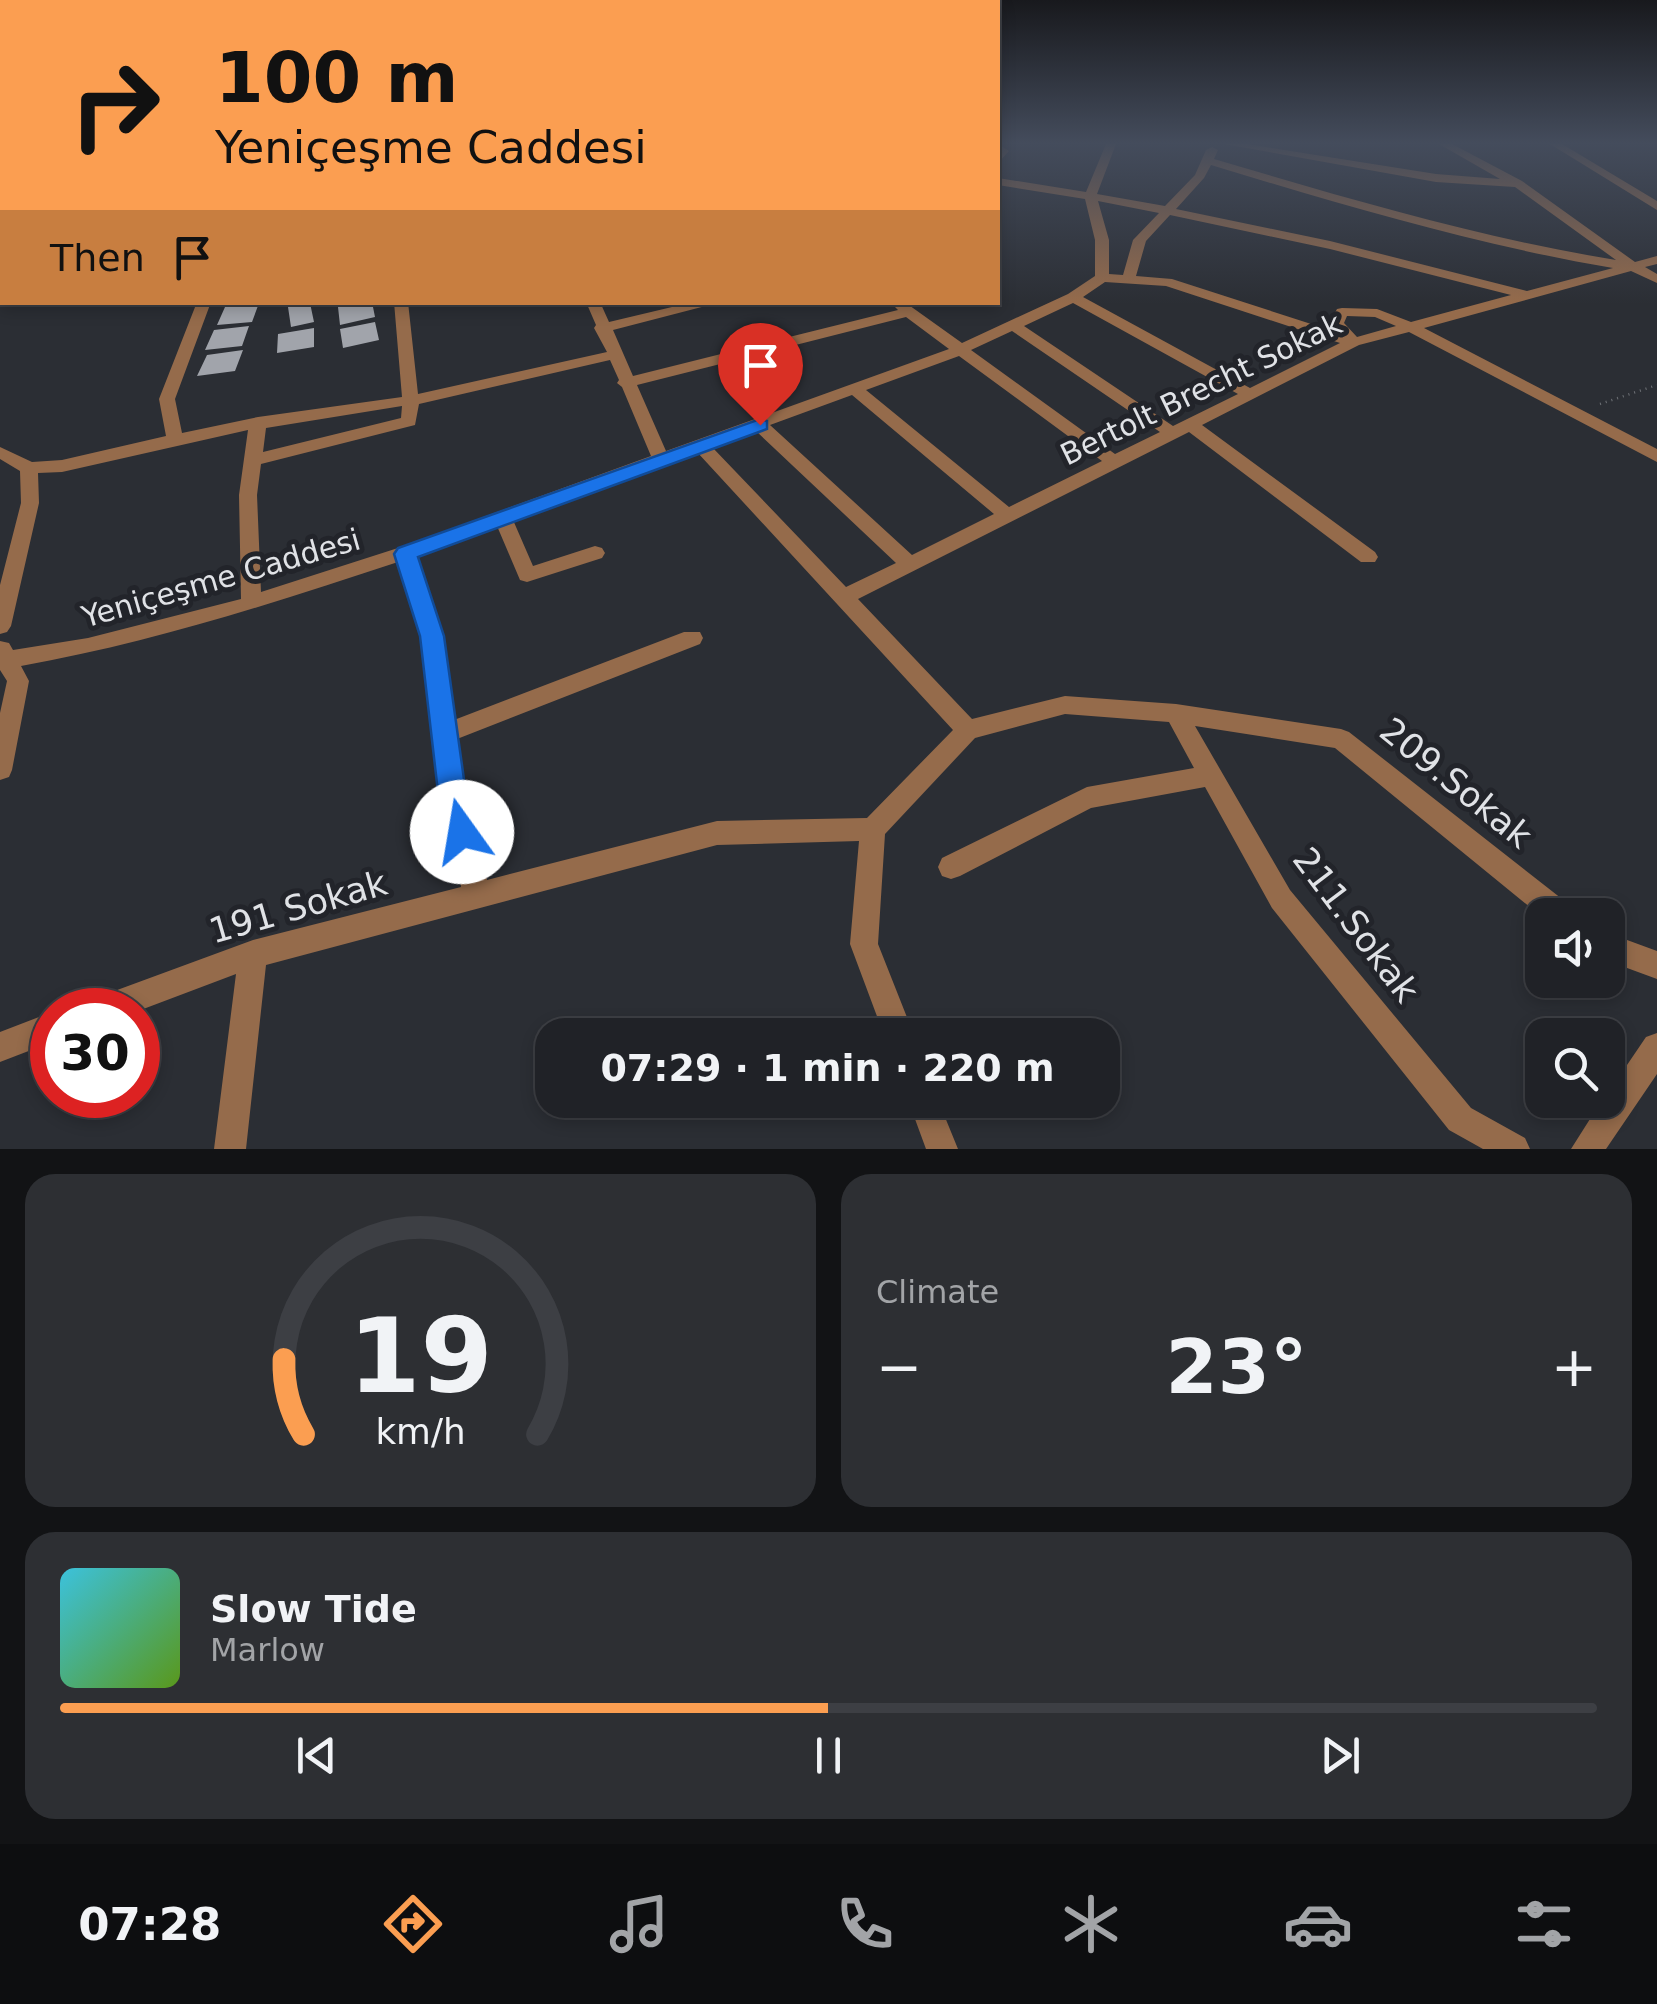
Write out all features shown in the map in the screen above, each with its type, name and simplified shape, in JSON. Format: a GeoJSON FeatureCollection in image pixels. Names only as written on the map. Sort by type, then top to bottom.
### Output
{"type":"FeatureCollection","features":[{"type":"Feature","properties":{"kind":"street"},"geometry":{"type":"LineString","coordinates":[[1090,198],[1102,240],[1102,278],[1167,282],[1354,342]]}},
{"type":"Feature","properties":{"kind":"street"},"geometry":{"type":"LineString","coordinates":[[1100,198],[1429,267],[1528,296]]}},
{"type":"Feature","properties":{"kind":"street"},"geometry":{"type":"LineString","coordinates":[[1128,280],[1140,240],[1179,198]]}},
{"type":"Feature","properties":{"kind":"street"},"geometry":{"type":"LineString","coordinates":[[1331,198],[1561,255],[1634,267]]}},
{"type":"Feature","properties":{"kind":"street"},"geometry":{"type":"LineString","coordinates":[[1537,198],[1657,279]]}},
{"type":"Feature","properties":{"kind":"street","name":"Bertolt Brecht Sokak"},"geometry":{"type":"LineString","coordinates":[[845,597],[1354,342],[1657,260]]}},
{"type":"Feature","properties":{"kind":"street","name":"Yeniçeşme Caddesi"},"geometry":{"type":"LineString","coordinates":[[3,656],[88,646],[251,603],[406,554],[957,350],[1073,298],[1102,278]]}},
{"type":"Feature","properties":{"kind":"street"},"geometry":{"type":"LineString","coordinates":[[1073,298],[1248,393]]}},
{"type":"Feature","properties":{"kind":"street"},"geometry":{"type":"LineString","coordinates":[[174,439],[167,399],[203,305]]}},
{"type":"Feature","properties":{"kind":"street"},"geometry":{"type":"LineString","coordinates":[[253,460],[409,421],[411,401],[401,305]]}},
{"type":"Feature","properties":{"kind":"street"},"geometry":{"type":"LineString","coordinates":[[594,305],[662,461]]}},
{"type":"Feature","properties":{"kind":"street"},"geometry":{"type":"LineString","coordinates":[[601,328],[701,305]]}},
{"type":"Feature","properties":{"kind":"street"},"geometry":{"type":"LineString","coordinates":[[625,383],[903,306],[957,350],[1113,461]]}},
{"type":"Feature","properties":{"kind":"street"},"geometry":{"type":"LineString","coordinates":[[1354,342],[1336,324],[1342,312],[1376,313],[1411,327],[1657,456]]}},
{"type":"Feature","properties":{"kind":"street"},"geometry":{"type":"LineString","coordinates":[[1013,325],[1179,428],[1368,557]]}},
{"type":"Feature","properties":{"kind":"street"},"geometry":{"type":"LineString","coordinates":[[2,456],[29,468],[62,466],[258,422],[411,401],[613,355]]}},
{"type":"Feature","properties":{"kind":"street"},"geometry":{"type":"LineString","coordinates":[[856,390],[1006,515]]}},
{"type":"Feature","properties":{"kind":"street"},"geometry":{"type":"LineString","coordinates":[[251,603],[248,495],[258,422]]}},
{"type":"Feature","properties":{"kind":"street"},"geometry":{"type":"LineString","coordinates":[[760,425],[910,564]]}},
{"type":"Feature","properties":{"kind":"street"},"geometry":{"type":"LineString","coordinates":[[702,446],[968,730],[872,829],[864,944],[892,1018]]}},
{"type":"Feature","properties":{"kind":"street"},"geometry":{"type":"LineString","coordinates":[[0,626],[30,503],[29,468]]}},
{"type":"Feature","properties":{"kind":"street"},"geometry":{"type":"LineString","coordinates":[[504,518],[528,575],[594,553]]}},
{"type":"Feature","properties":{"kind":"street"},"geometry":{"type":"LineString","coordinates":[[406,554],[432,636],[453,801],[472,862],[476,898]]}},
{"type":"Feature","properties":{"kind":"street"},"geometry":{"type":"LineString","coordinates":[[446,733],[692,638]]}},
{"type":"Feature","properties":{"kind":"street"},"geometry":{"type":"LineString","coordinates":[[0,770],[18,681],[3,656]]}},
{"type":"Feature","properties":{"kind":"street","name":"209.Sokak"},"geometry":{"type":"LineString","coordinates":[[968,730],[1064,704],[1176,713],[1341,739],[1540,898]]}},
{"type":"Feature","properties":{"kind":"street","name":"211.Sokak"},"geometry":{"type":"LineString","coordinates":[[1176,713],[1281,900],[1460,1118],[1514,1149]]}},
{"type":"Feature","properties":{"kind":"street"},"geometry":{"type":"LineString","coordinates":[[950,867],[1087,798],[1211,775]]}},
{"type":"Feature","properties":{"kind":"street","name":"191 Sokak"},"geometry":{"type":"LineString","coordinates":[[160,988],[254,954],[717,833],[872,829]]}},
{"type":"Feature","properties":{"kind":"street"},"geometry":{"type":"LineString","coordinates":[[230,1149],[254,954]]}},
{"type":"Feature","properties":{"kind":"street"},"geometry":{"type":"LineString","coordinates":[[1625,954],[1657,966]]}},
{"type":"Feature","properties":{"kind":"street"},"geometry":{"type":"LineString","coordinates":[[0,1047],[30,1035]]}},
{"type":"Feature","properties":{"kind":"street"},"geometry":{"type":"LineString","coordinates":[[1588,1149],[1657,1048]]}},
{"type":"Feature","properties":{"kind":"street"},"geometry":{"type":"LineString","coordinates":[[930,1118],[942,1149]]}},
{"type":"Feature","properties":{"kind":"path"},"geometry":{"type":"LineString","coordinates":[[1576,412],[1657,385]]}},
{"type":"Feature","properties":{"kind":"building"},"geometry":{"type":"Polygon","coordinates":[[[258,305],[252,322],[217,325],[225,307],[258,305]]]}},
{"type":"Feature","properties":{"kind":"building"},"geometry":{"type":"Polygon","coordinates":[[[310,305],[314,322],[291,327],[288,307],[310,305]]]}},
{"type":"Feature","properties":{"kind":"building"},"geometry":{"type":"Polygon","coordinates":[[[373,305],[375,317],[340,325],[338,307],[373,305]]]}},
{"type":"Feature","properties":{"kind":"building"},"geometry":{"type":"Polygon","coordinates":[[[375,322],[379,340],[343,348],[340,329],[375,322]]]}},
{"type":"Feature","properties":{"kind":"building"},"geometry":{"type":"Polygon","coordinates":[[[249,326],[242,346],[205,350],[214,330],[249,326]]]}},
{"type":"Feature","properties":{"kind":"building"},"geometry":{"type":"Polygon","coordinates":[[[314,328],[314,347],[277,353],[278,334],[314,328]]]}},
{"type":"Feature","properties":{"kind":"building"},"geometry":{"type":"Polygon","coordinates":[[[243,350],[235,371],[197,376],[207,355],[243,350]]]}},
{"type":"Feature","properties":{"kind":"route"},"geometry":{"type":"LineString","coordinates":[[462,832],[453,801],[432,636],[406,554],[760,425]]}}]}
